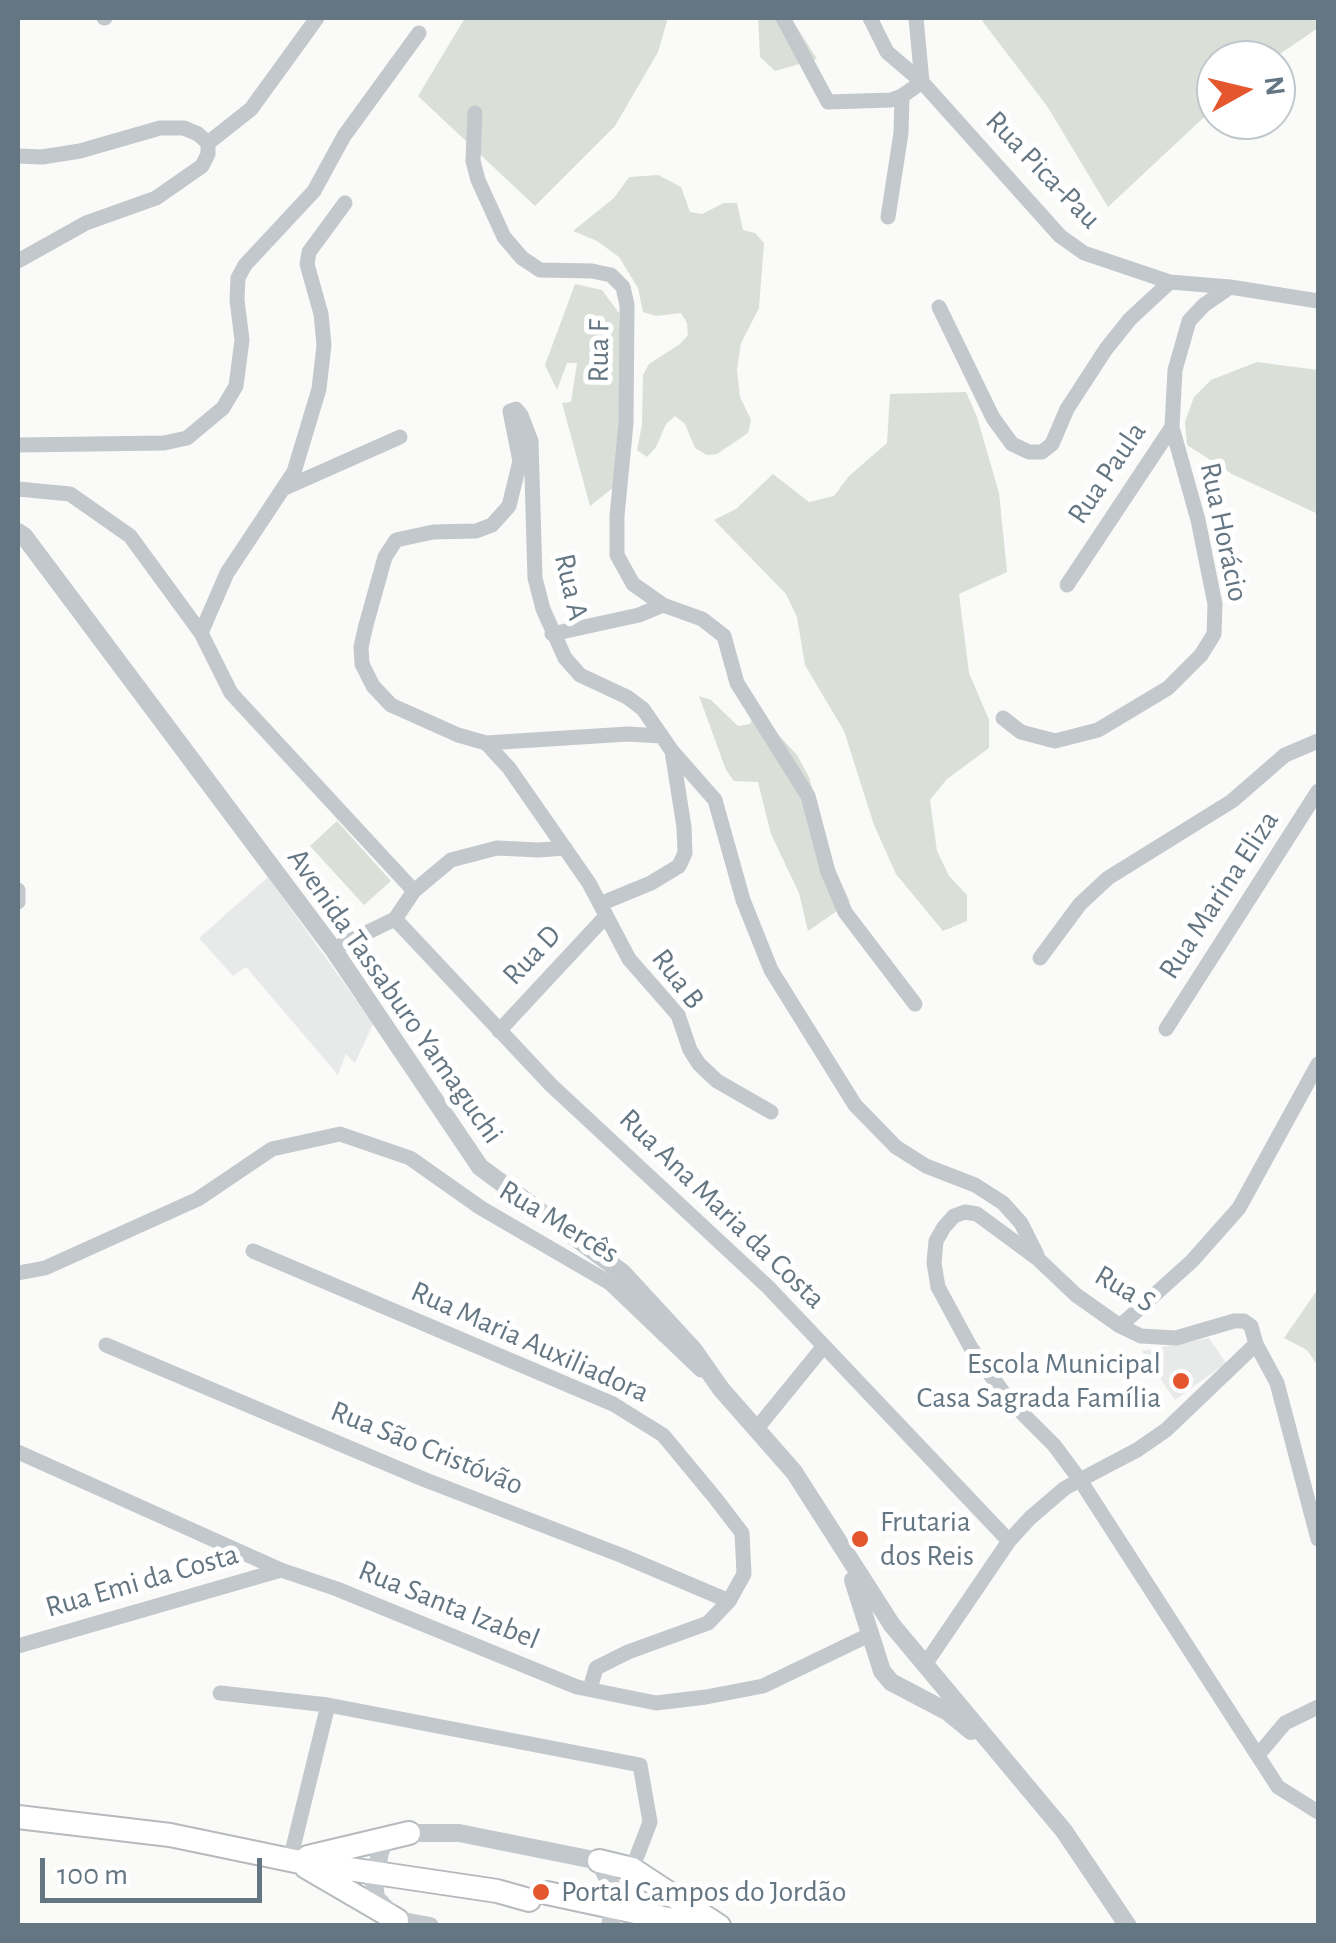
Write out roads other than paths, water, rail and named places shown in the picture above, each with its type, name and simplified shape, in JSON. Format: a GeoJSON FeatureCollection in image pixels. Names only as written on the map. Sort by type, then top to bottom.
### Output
{"type":"FeatureCollection","features":[{"type":"Feature","properties":{"kind":"main road"},"geometry":{"type":"LineString","coordinates":[[18,1817],[170,1835],[292,1860],[589,1904],[612,1918],[701,1926]]}},
{"type":"Feature","properties":{"kind":"main road"},"geometry":{"type":"LineString","coordinates":[[292,1860],[409,1833]]}},
{"type":"Feature","properties":{"kind":"main road"},"geometry":{"type":"LineString","coordinates":[[292,1860],[404,1922]]}},
{"type":"Feature","properties":{"kind":"main road"},"geometry":{"type":"LineString","coordinates":[[599,1861],[632,1869],[719,1926]]}},
{"type":"Feature","properties":{"kind":"street"},"geometry":{"type":"LineString","coordinates":[[18,261],[86,224],[156,198],[202,166],[208,143],[251,109],[318,18]]}},
{"type":"Feature","properties":{"kind":"street"},"geometry":{"type":"LineString","coordinates":[[783,18],[828,102],[902,96],[922,82],[916,18]]}},
{"type":"Feature","properties":{"kind":"street","name":"Rua Pica-Pau"},"geometry":{"type":"LineString","coordinates":[[870,18],[887,52],[922,82],[1060,236],[1084,254],[1170,282],[1318,301]]}},
{"type":"Feature","properties":{"kind":"street"},"geometry":{"type":"LineString","coordinates":[[18,445],[164,442],[187,438],[223,408],[236,386],[242,340],[238,278],[314,191],[344,136],[419,34]]}},
{"type":"Feature","properties":{"kind":"street"},"geometry":{"type":"LineString","coordinates":[[888,217],[901,134],[902,96]]}},
{"type":"Feature","properties":{"kind":"street","name":"Rua F"},"geometry":{"type":"LineString","coordinates":[[474,113],[473,161],[478,180],[489,209],[513,248],[540,270],[592,271],[612,276],[623,288],[627,305],[626,423],[617,555],[633,584],[662,605],[702,618],[724,636],[736,683],[808,796],[828,872],[845,912],[915,1004]]}},
{"type":"Feature","properties":{"kind":"street"},"geometry":{"type":"LineString","coordinates":[[18,156],[80,151],[160,128],[184,128],[208,143]]}},
{"type":"Feature","properties":{"kind":"street"},"geometry":{"type":"LineString","coordinates":[[200,633],[227,574],[294,472],[319,389],[324,345],[321,314],[307,264],[309,252],[345,202]]}},
{"type":"Feature","properties":{"kind":"street"},"geometry":{"type":"LineString","coordinates":[[939,307],[993,418],[1012,444],[1029,452],[1042,452],[1052,444],[1068,409],[1106,348],[1170,282]]}},
{"type":"Feature","properties":{"kind":"street","name":"Rua Paula"},"geometry":{"type":"LineString","coordinates":[[1066,585],[1172,426],[1175,370],[1190,322],[1204,305],[1230,287]]}},
{"type":"Feature","properties":{"kind":"street","name":"Rua A"},"geometry":{"type":"LineString","coordinates":[[486,743],[391,705],[373,686],[362,664],[361,646],[385,557],[396,540],[433,532],[476,531],[492,525],[509,506],[520,461],[510,411],[516,409],[531,441],[535,578],[552,634],[564,658],[580,675],[643,709],[672,751],[715,800],[743,900],[770,970],[855,1105],[896,1148],[1003,1203],[1021,1224],[1038,1259]]}},
{"type":"Feature","properties":{"kind":"street","name":"Rua Horácio"},"geometry":{"type":"LineString","coordinates":[[1003,718],[1021,732],[1055,741],[1098,730],[1168,688],[1201,655],[1214,634],[1215,604],[1198,520],[1172,426]]}},
{"type":"Feature","properties":{"kind":"street"},"geometry":{"type":"LineString","coordinates":[[285,488],[400,437]]}},
{"type":"Feature","properties":{"kind":"street"},"geometry":{"type":"LineString","coordinates":[[18,488],[70,494],[130,536],[200,633],[231,693],[414,891]]}},
{"type":"Feature","properties":{"kind":"street","name":"Avenida Tassaburo Yamaguchi"},"geometry":{"type":"LineString","coordinates":[[18,532],[332,949],[480,1167],[623,1273],[693,1349],[722,1390],[794,1472],[841,1547]]}},
{"type":"Feature","properties":{"kind":"street"},"geometry":{"type":"LineString","coordinates":[[552,634],[639,615],[662,605]]}},
{"type":"Feature","properties":{"kind":"street"},"geometry":{"type":"LineString","coordinates":[[486,743],[628,734],[662,736]]}},
{"type":"Feature","properties":{"kind":"street"},"geometry":{"type":"LineString","coordinates":[[1040,958],[1080,904],[1108,878],[1232,800],[1285,755],[1318,740]]}},
{"type":"Feature","properties":{"kind":"street","name":"Rua B"},"geometry":{"type":"LineString","coordinates":[[486,743],[509,768],[565,848],[628,959],[678,1015],[699,1064],[717,1081],[771,1112]]}},
{"type":"Feature","properties":{"kind":"street","name":"Rua D"},"geometry":{"type":"LineString","coordinates":[[499,1031],[603,909],[679,866],[685,853],[684,827],[672,751]]}},
{"type":"Feature","properties":{"kind":"street","name":"Rua Marina Eliza"},"geometry":{"type":"LineString","coordinates":[[1166,1029],[1318,791]]}},
{"type":"Feature","properties":{"kind":"street"},"geometry":{"type":"LineString","coordinates":[[332,949],[394,920],[414,891],[452,860],[496,848],[565,848]]}},
{"type":"Feature","properties":{"kind":"street"},"geometry":{"type":"LineString","coordinates":[[18,890],[18,902]]}},
{"type":"Feature","properties":{"kind":"street","name":"Rua Ana Maria da Costa"},"geometry":{"type":"LineString","coordinates":[[394,920],[551,1085],[768,1287],[1009,1541]]}},
{"type":"Feature","properties":{"kind":"street"},"geometry":{"type":"LineString","coordinates":[[1120,1326],[1192,1262],[1239,1208],[1318,1064]]}},
{"type":"Feature","properties":{"kind":"street","name":"Rua Mercês"},"geometry":{"type":"LineString","coordinates":[[18,1272],[45,1268],[198,1199],[272,1149],[340,1134],[410,1158],[481,1208],[610,1283],[722,1390]]}},
{"type":"Feature","properties":{"kind":"street"},"geometry":{"type":"LineString","coordinates":[[1038,1259],[976,1214],[965,1212],[954,1216],[944,1227],[936,1241],[934,1263],[938,1287],[971,1348],[1008,1399],[1054,1446],[1080,1480],[1278,1787],[1318,1812]]}},
{"type":"Feature","properties":{"kind":"street","name":"Rua Maria Auxiliadora"},"geometry":{"type":"LineString","coordinates":[[253,1252],[613,1404],[663,1435],[742,1533],[744,1574],[729,1602]]}},
{"type":"Feature","properties":{"kind":"street","name":"Rua S"},"geometry":{"type":"LineString","coordinates":[[1038,1259],[1076,1295],[1141,1336],[1176,1338],[1244,1321],[1251,1326],[1256,1344]]}},
{"type":"Feature","properties":{"kind":"street"},"geometry":{"type":"LineString","coordinates":[[902,1689],[917,1683],[926,1663],[1009,1541],[1030,1518],[1065,1488],[1166,1430],[1256,1344],[1278,1384],[1318,1539]]}},
{"type":"Feature","properties":{"kind":"street","name":"Rua São Cristóvão"},"geometry":{"type":"LineString","coordinates":[[106,1345],[729,1602]]}},
{"type":"Feature","properties":{"kind":"street"},"geometry":{"type":"LineString","coordinates":[[758,1427],[824,1346]]}},
{"type":"Feature","properties":{"kind":"street","name":"Rua Santa Izabel"},"geometry":{"type":"LineString","coordinates":[[18,1452],[281,1570],[590,1689],[656,1703],[706,1698],[763,1686],[871,1634]]}},
{"type":"Feature","properties":{"kind":"street"},"geometry":{"type":"LineString","coordinates":[[841,1547],[898,1631],[1064,1831],[1123,1922]]}},
{"type":"Feature","properties":{"kind":"street"},"geometry":{"type":"LineString","coordinates":[[841,1547],[882,1671],[902,1689],[948,1712],[999,1754]]}},
{"type":"Feature","properties":{"kind":"street","name":"Rua Emi da Costa"},"geometry":{"type":"LineString","coordinates":[[18,1646],[281,1570]]}},
{"type":"Feature","properties":{"kind":"street"},"geometry":{"type":"LineString","coordinates":[[590,1689],[596,1668],[708,1623],[729,1602]]}},
{"type":"Feature","properties":{"kind":"street"},"geometry":{"type":"LineString","coordinates":[[871,1634],[886,1628],[898,1631]]}},
{"type":"Feature","properties":{"kind":"street"},"geometry":{"type":"LineString","coordinates":[[220,1693],[328,1705],[640,1764],[650,1822],[632,1869]]}},
{"type":"Feature","properties":{"kind":"street"},"geometry":{"type":"LineString","coordinates":[[292,1860],[328,1705]]}},
{"type":"Feature","properties":{"kind":"street"},"geometry":{"type":"LineString","coordinates":[[1258,1755],[1285,1723],[1318,1707]]}},
{"type":"Feature","properties":{"kind":"street"},"geometry":{"type":"LineString","coordinates":[[430,1926],[404,1922],[376,1898],[376,1871],[384,1843],[409,1833],[459,1833],[599,1861],[616,1895],[612,1918]]}},
{"type":"Feature","properties":{"kind":"place","name":"Escola Municipal Casa Sagrada Família"},"geometry":{"type":"Point","coordinates":[1181,1381]}},
{"type":"Feature","properties":{"kind":"place","name":"Frutaria dos Reis"},"geometry":{"type":"Point","coordinates":[860,1539]}},
{"type":"Feature","properties":{"kind":"place","name":"Portal Campos do Jordão"},"geometry":{"type":"Point","coordinates":[541,1892]}}]}
